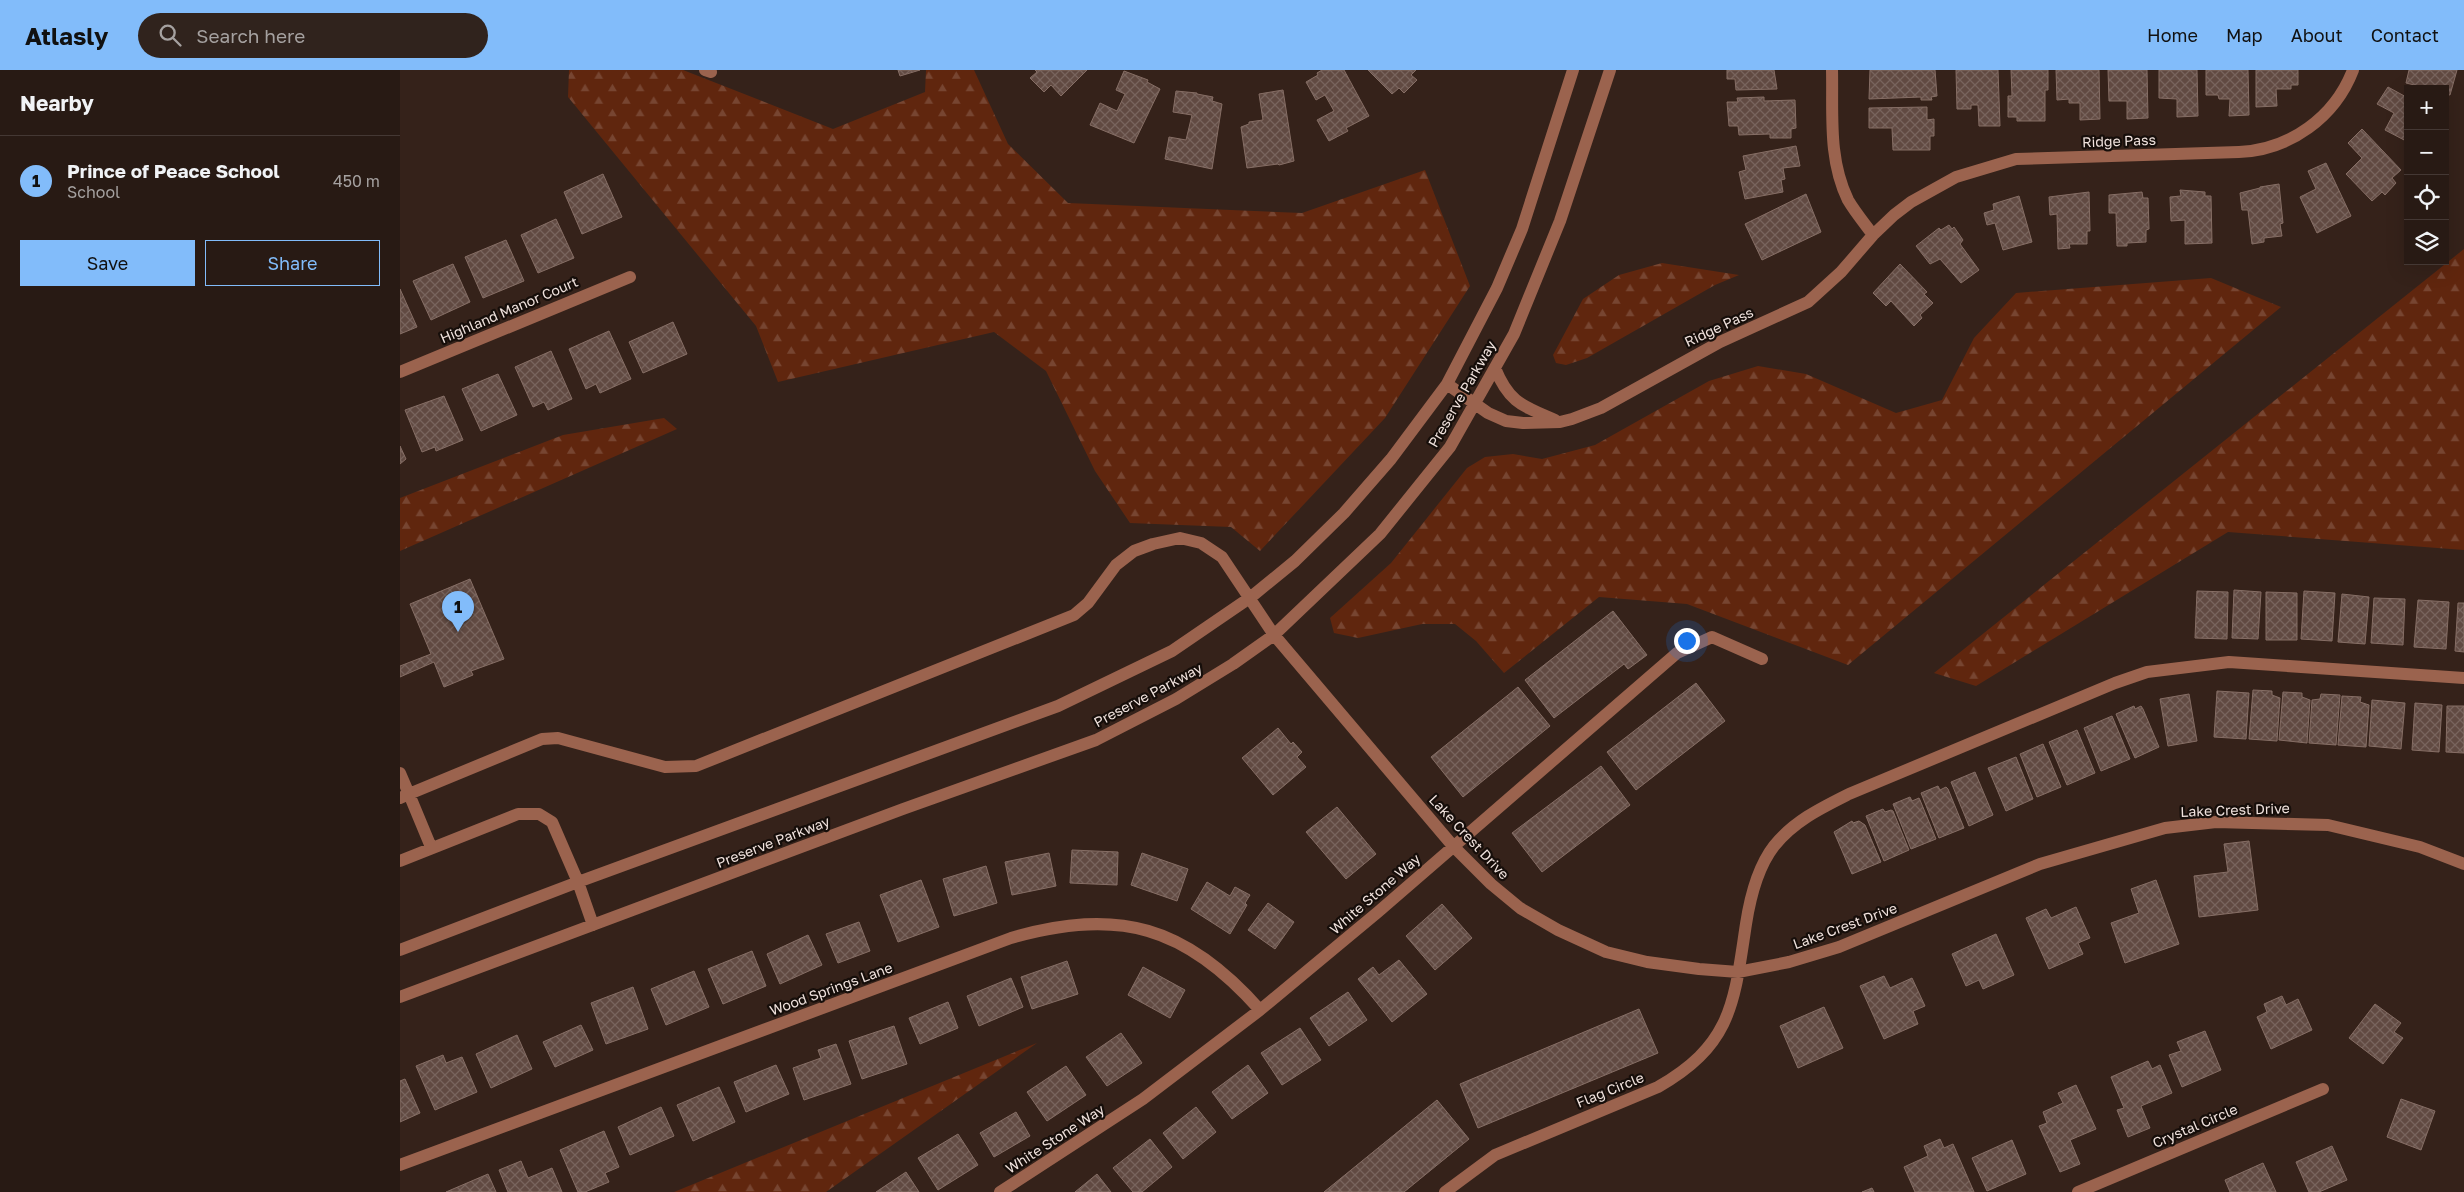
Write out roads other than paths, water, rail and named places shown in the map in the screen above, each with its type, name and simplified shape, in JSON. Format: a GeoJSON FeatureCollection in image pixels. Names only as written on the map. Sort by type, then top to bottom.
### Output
{"type":"FeatureCollection","features":[{"type":"Feature","properties":{"kind":"street","name":"Preserve Parkway"},"geometry":{"type":"LineString","coordinates":[[400,950],[578,882],[1058,706],[1172,651],[1251,598],[1295,561],[1344,513],[1391,459],[1446,384],[1497,288],[1522,229],[1573,70]]}},
{"type":"Feature","properties":{"kind":"street","name":"Preserve Parkway"},"geometry":{"type":"LineString","coordinates":[[400,997],[912,806],[1096,740],[1176,699],[1233,664],[1274,634],[1380,534],[1450,447],[1514,334],[1560,221],[1610,70]]}},
{"type":"Feature","properties":{"kind":"street"},"geometry":{"type":"LineString","coordinates":[[1832,70],[1833,152],[1838,173],[1850,202],[1873,235]]}},
{"type":"Feature","properties":{"kind":"street","name":"Ridge Pass"},"geometry":{"type":"LineString","coordinates":[[1446,384],[1488,413],[1506,421],[1523,423],[1560,422],[1601,408],[1689,357],[1808,302],[1841,272],[1873,235],[1894,215],[1956,177],[2003,161],[2031,158],[2246,152],[2267,148],[2291,138],[2317,122],[2337,101],[2353,70]]}},
{"type":"Feature","properties":{"kind":"street","name":"Highland Manor Court"},"geometry":{"type":"LineString","coordinates":[[400,372],[630,277]]}},
{"type":"Feature","properties":{"kind":"street"},"geometry":{"type":"LineString","coordinates":[[1495,368],[1503,388],[1521,405],[1560,422]]}},
{"type":"Feature","properties":{"kind":"street","name":"Lake Crest Drive"},"geometry":{"type":"LineString","coordinates":[[404,796],[542,739],[558,738],[665,767],[696,766],[1074,615],[1088,604],[1116,565],[1134,551],[1153,544],[1180,538],[1201,543],[1222,557],[1274,634],[1453,846],[1491,884],[1520,908],[1558,930],[1606,952],[1673,966],[1738,972],[1789,962],[1839,947],[2040,864],[2165,828],[2216,822],[2328,825],[2420,847],[2464,864]]}},
{"type":"Feature","properties":{"kind":"street","name":"White Stone Way"},"geometry":{"type":"LineString","coordinates":[[1000,1192],[1143,1099],[1260,1010],[1677,653],[1712,637],[1762,660]]}},
{"type":"Feature","properties":{"kind":"street","name":"Flag Circle"},"geometry":{"type":"LineString","coordinates":[[1445,1192],[1495,1155],[1658,1087],[1684,1072],[1699,1058],[1726,1021],[1734,998],[1750,901],[1762,869],[1773,847],[1787,832],[1812,812],[1849,794],[2115,683],[2147,672],[2229,662],[2464,678]]}},
{"type":"Feature","properties":{"kind":"street"},"geometry":{"type":"LineString","coordinates":[[400,773],[404,796],[431,848]]}},
{"type":"Feature","properties":{"kind":"street"},"geometry":{"type":"LineString","coordinates":[[400,861],[518,814],[540,814],[552,822],[578,882],[593,925]]}},
{"type":"Feature","properties":{"kind":"street","name":"Wood Springs Lane"},"geometry":{"type":"LineString","coordinates":[[400,1165],[1011,938],[1046,928],[1074,924],[1101,924],[1132,927],[1161,935],[1192,950],[1217,966],[1239,986],[1260,1010]]}},
{"type":"Feature","properties":{"kind":"street","name":"Crystal Circle"},"geometry":{"type":"LineString","coordinates":[[2078,1192],[2323,1089]]}},
{"type":"Feature","properties":{"kind":"place","name":"Prince of Peace School"},"geometry":{"type":"Point","coordinates":[458,632]}}]}
